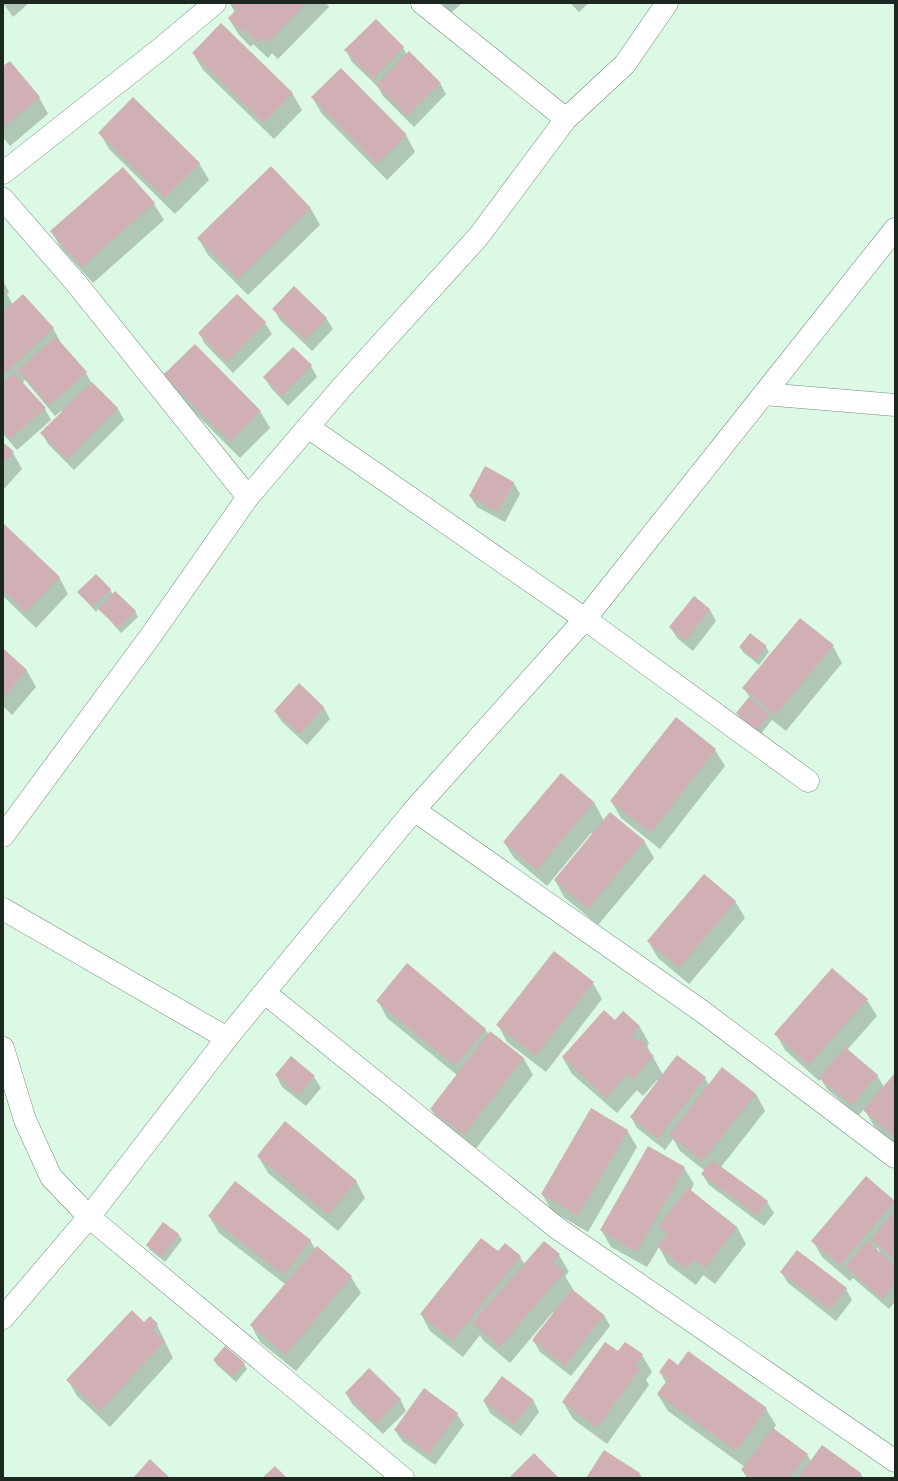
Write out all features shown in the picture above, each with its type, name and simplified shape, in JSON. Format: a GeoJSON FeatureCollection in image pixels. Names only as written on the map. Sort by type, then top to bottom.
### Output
{"type":"FeatureCollection","features":[{"type":"Feature","properties":{"kind":"street"},"geometry":{"type":"LineString","coordinates":[[3,173],[159,50],[215,3]]}},
{"type":"Feature","properties":{"kind":"street"},"geometry":{"type":"LineString","coordinates":[[422,3],[566,119]]}},
{"type":"Feature","properties":{"kind":"street"},"geometry":{"type":"LineString","coordinates":[[3,836],[147,640],[248,497],[308,426],[478,237],[566,119],[625,64],[667,3]]}},
{"type":"Feature","properties":{"kind":"street"},"geometry":{"type":"LineString","coordinates":[[3,199],[76,283],[248,497]]}},
{"type":"Feature","properties":{"kind":"street"},"geometry":{"type":"LineString","coordinates":[[3,1318],[89,1217],[227,1038],[414,810],[585,619],[895,229]]}},
{"type":"Feature","properties":{"kind":"street"},"geometry":{"type":"LineString","coordinates":[[764,394],[895,404]]}},
{"type":"Feature","properties":{"kind":"street"},"geometry":{"type":"LineString","coordinates":[[308,426],[585,619],[808,781]]}},
{"type":"Feature","properties":{"kind":"street"},"geometry":{"type":"LineString","coordinates":[[414,810],[703,1012],[895,1157]]}},
{"type":"Feature","properties":{"kind":"street"},"geometry":{"type":"LineString","coordinates":[[3,909],[227,1038]]}},
{"type":"Feature","properties":{"kind":"street"},"geometry":{"type":"LineString","coordinates":[[265,993],[557,1228],[895,1461]]}},
{"type":"Feature","properties":{"kind":"street"},"geometry":{"type":"LineString","coordinates":[[3,1048],[25,1120],[51,1177],[89,1217],[403,1478]]}},
{"type":"Feature","properties":{"kind":"building"},"geometry":{"type":"Polygon","coordinates":[[[229,3],[307,3],[268,43],[262,37],[258,42],[243,28],[241,31],[228,18],[236,10],[229,3]]]}},
{"type":"Feature","properties":{"kind":"building"},"geometry":{"type":"Polygon","coordinates":[[[376,19],[404,47],[373,79],[344,50],[376,19]]]}},
{"type":"Feature","properties":{"kind":"building"},"geometry":{"type":"Polygon","coordinates":[[[221,23],[293,93],[264,123],[192,53],[221,23]]]}},
{"type":"Feature","properties":{"kind":"building"},"geometry":{"type":"Polygon","coordinates":[[[409,51],[441,83],[407,116],[376,85],[409,51]]]}},
{"type":"Feature","properties":{"kind":"building"},"geometry":{"type":"Polygon","coordinates":[[[10,61],[40,97],[3,128],[3,66],[10,61]]]}},
{"type":"Feature","properties":{"kind":"building"},"geometry":{"type":"Polygon","coordinates":[[[341,68],[407,135],[377,164],[311,97],[341,68]]]}},
{"type":"Feature","properties":{"kind":"building"},"geometry":{"type":"Polygon","coordinates":[[[133,97],[200,163],[165,198],[98,133],[133,97]]]}},
{"type":"Feature","properties":{"kind":"building"},"geometry":{"type":"Polygon","coordinates":[[[271,166],[311,208],[238,279],[197,238],[271,166]]]}},
{"type":"Feature","properties":{"kind":"building"},"geometry":{"type":"Polygon","coordinates":[[[123,167],[155,203],[82,267],[50,231],[123,167]]]}},
{"type":"Feature","properties":{"kind":"building"},"geometry":{"type":"Polygon","coordinates":[[[294,286],[327,318],[305,340],[272,309],[294,286]]]}},
{"type":"Feature","properties":{"kind":"building"},"geometry":{"type":"Polygon","coordinates":[[[23,294],[54,328],[3,375],[3,312],[23,294]]]}},
{"type":"Feature","properties":{"kind":"building"},"geometry":{"type":"Polygon","coordinates":[[[237,294],[266,322],[227,362],[198,333],[237,294]]]}},
{"type":"Feature","properties":{"kind":"building"},"geometry":{"type":"Polygon","coordinates":[[[56,337],[87,372],[49,406],[18,370],[56,337]]]}},
{"type":"Feature","properties":{"kind":"building"},"geometry":{"type":"Polygon","coordinates":[[[195,344],[261,411],[230,442],[163,375],[195,344]]]}},
{"type":"Feature","properties":{"kind":"building"},"geometry":{"type":"Polygon","coordinates":[[[293,347],[312,365],[282,396],[263,377],[293,347]]]}},
{"type":"Feature","properties":{"kind":"building"},"geometry":{"type":"Polygon","coordinates":[[[14,373],[46,408],[10,439],[3,431],[3,383],[14,373]]]}},
{"type":"Feature","properties":{"kind":"building"},"geometry":{"type":"Polygon","coordinates":[[[92,382],[118,408],[67,460],[40,433],[92,382]]]}},
{"type":"Feature","properties":{"kind":"building"},"geometry":{"type":"Polygon","coordinates":[[[3,442],[14,452],[3,463],[3,442]]]}},
{"type":"Feature","properties":{"kind":"building"},"geometry":{"type":"Polygon","coordinates":[[[485,466],[514,482],[498,512],[469,496],[485,466]]]}},
{"type":"Feature","properties":{"kind":"building"},"geometry":{"type":"Polygon","coordinates":[[[3,523],[60,577],[26,612],[3,590],[3,523]]]}},
{"type":"Feature","properties":{"kind":"building"},"geometry":{"type":"Polygon","coordinates":[[[96,574],[111,589],[92,607],[77,592],[96,574]]]}},
{"type":"Feature","properties":{"kind":"building"},"geometry":{"type":"Polygon","coordinates":[[[115,591],[136,611],[118,628],[98,609],[115,591]]]}},
{"type":"Feature","properties":{"kind":"building"},"geometry":{"type":"Polygon","coordinates":[[[694,596],[710,609],[686,641],[669,627],[694,596]]]}},
{"type":"Feature","properties":{"kind":"building"},"geometry":{"type":"Polygon","coordinates":[[[800,618],[834,645],[776,715],[742,688],[800,618]]]}},
{"type":"Feature","properties":{"kind":"building"},"geometry":{"type":"Polygon","coordinates":[[[750,633],[767,646],[756,660],[739,647],[750,633]]]}},
{"type":"Feature","properties":{"kind":"building"},"geometry":{"type":"Polygon","coordinates":[[[3,648],[27,670],[3,698],[3,648]]]}},
{"type":"Feature","properties":{"kind":"building"},"geometry":{"type":"Polygon","coordinates":[[[299,683],[324,707],[300,734],[274,711],[299,683]]]}},
{"type":"Feature","properties":{"kind":"building"},"geometry":{"type":"Polygon","coordinates":[[[749,697],[770,714],[757,730],[736,713],[749,697]]]}},
{"type":"Feature","properties":{"kind":"building"},"geometry":{"type":"Polygon","coordinates":[[[676,717],[716,749],[651,833],[610,801],[676,717]]]}},
{"type":"Feature","properties":{"kind":"building"},"geometry":{"type":"Polygon","coordinates":[[[561,773],[594,802],[537,870],[503,842],[561,773]]]}},
{"type":"Feature","properties":{"kind":"building"},"geometry":{"type":"Polygon","coordinates":[[[610,812],[645,841],[588,909],[554,880],[610,812]]]}},
{"type":"Feature","properties":{"kind":"building"},"geometry":{"type":"Polygon","coordinates":[[[704,874],[736,901],[679,968],[647,941],[704,874]]]}},
{"type":"Feature","properties":{"kind":"building"},"geometry":{"type":"Polygon","coordinates":[[[554,951],[594,982],[536,1056],[496,1025],[554,951]]]}},
{"type":"Feature","properties":{"kind":"building"},"geometry":{"type":"Polygon","coordinates":[[[407,963],[486,1029],[455,1066],[376,1001],[407,963]]]}},
{"type":"Feature","properties":{"kind":"building"},"geometry":{"type":"Polygon","coordinates":[[[832,968],[868,999],[809,1065],[774,1034],[832,968]]]}},
{"type":"Feature","properties":{"kind":"building"},"geometry":{"type":"Polygon","coordinates":[[[604,1010],[615,1020],[623,1011],[640,1026],[632,1036],[638,1041],[640,1038],[648,1046],[645,1049],[654,1056],[633,1080],[627,1074],[607,1098],[562,1057],[604,1010]]]}},
{"type":"Feature","properties":{"kind":"building"},"geometry":{"type":"Polygon","coordinates":[[[490,1031],[524,1058],[464,1135],[430,1109],[490,1031]]]}},
{"type":"Feature","properties":{"kind":"building"},"geometry":{"type":"Polygon","coordinates":[[[845,1047],[878,1075],[852,1105],[819,1078],[845,1047]]]}},
{"type":"Feature","properties":{"kind":"building"},"geometry":{"type":"Polygon","coordinates":[[[677,1055],[706,1077],[658,1139],[630,1117],[677,1055]]]}},
{"type":"Feature","properties":{"kind":"building"},"geometry":{"type":"Polygon","coordinates":[[[291,1056],[315,1076],[299,1095],[275,1075],[291,1056]]]}},
{"type":"Feature","properties":{"kind":"building"},"geometry":{"type":"Polygon","coordinates":[[[722,1067],[756,1094],[703,1161],[669,1135],[722,1067]]]}},
{"type":"Feature","properties":{"kind":"building"},"geometry":{"type":"Polygon","coordinates":[[[895,1073],[895,1137],[863,1110],[895,1073]]]}},
{"type":"Feature","properties":{"kind":"building"},"geometry":{"type":"Polygon","coordinates":[[[591,1108],[628,1130],[578,1216],[541,1194],[591,1108]]]}},
{"type":"Feature","properties":{"kind":"building"},"geometry":{"type":"Polygon","coordinates":[[[285,1121],[357,1181],[328,1215],[257,1156],[285,1121]]]}},
{"type":"Feature","properties":{"kind":"building"},"geometry":{"type":"Polygon","coordinates":[[[648,1146],[685,1167],[637,1252],[600,1230],[648,1146]]]}},
{"type":"Feature","properties":{"kind":"building"},"geometry":{"type":"Polygon","coordinates":[[[712,1160],[768,1201],[757,1215],[701,1174],[712,1160]]]}},
{"type":"Feature","properties":{"kind":"building"},"geometry":{"type":"Polygon","coordinates":[[[866,1176],[895,1201],[840,1265],[811,1241],[866,1176]]]}},
{"type":"Feature","properties":{"kind":"building"},"geometry":{"type":"Polygon","coordinates":[[[235,1181],[311,1240],[284,1275],[208,1216],[235,1181]]]}},
{"type":"Feature","properties":{"kind":"building"},"geometry":{"type":"Polygon","coordinates":[[[688,1188],[737,1227],[706,1268],[694,1259],[686,1269],[658,1247],[667,1234],[658,1227],[688,1188]]]}},
{"type":"Feature","properties":{"kind":"building"},"geometry":{"type":"Polygon","coordinates":[[[895,1211],[895,1260],[871,1239],[895,1211]]]}},
{"type":"Feature","properties":{"kind":"building"},"geometry":{"type":"Polygon","coordinates":[[[163,1222],[179,1234],[162,1257],[146,1245],[163,1222]]]}},
{"type":"Feature","properties":{"kind":"building"},"geometry":{"type":"Polygon","coordinates":[[[481,1238],[498,1251],[505,1243],[521,1256],[453,1341],[420,1314],[481,1238]]]}},
{"type":"Feature","properties":{"kind":"building"},"geometry":{"type":"Polygon","coordinates":[[[544,1241],[560,1254],[553,1262],[564,1272],[500,1347],[472,1323],[544,1241]]]}},
{"type":"Feature","properties":{"kind":"building"},"geometry":{"type":"Polygon","coordinates":[[[867,1241],[895,1265],[895,1284],[882,1299],[845,1267],[867,1241]]]}},
{"type":"Feature","properties":{"kind":"building"},"geometry":{"type":"Polygon","coordinates":[[[317,1246],[352,1276],[286,1355],[250,1325],[317,1246]]]}},
{"type":"Feature","properties":{"kind":"building"},"geometry":{"type":"Polygon","coordinates":[[[797,1250],[847,1288],[830,1310],[780,1272],[797,1250]]]}},
{"type":"Feature","properties":{"kind":"building"},"geometry":{"type":"Polygon","coordinates":[[[572,1289],[604,1315],[565,1366],[532,1340],[572,1289]]]}},
{"type":"Feature","properties":{"kind":"building"},"geometry":{"type":"Polygon","coordinates":[[[132,1310],[144,1322],[150,1316],[158,1324],[153,1330],[165,1341],[100,1411],[66,1380],[132,1310]]]}},
{"type":"Feature","properties":{"kind":"building"},"geometry":{"type":"Polygon","coordinates":[[[605,1342],[618,1351],[625,1342],[643,1354],[636,1365],[641,1368],[597,1428],[562,1402],[605,1342]]]}},
{"type":"Feature","properties":{"kind":"building"},"geometry":{"type":"Polygon","coordinates":[[[225,1346],[245,1363],[233,1377],[213,1360],[225,1346]]]}},
{"type":"Feature","properties":{"kind":"building"},"geometry":{"type":"Polygon","coordinates":[[[688,1351],[767,1408],[736,1451],[657,1394],[668,1379],[659,1372],[669,1358],[678,1365],[688,1351]]]}},
{"type":"Feature","properties":{"kind":"building"},"geometry":{"type":"Polygon","coordinates":[[[369,1368],[401,1399],[376,1424],[345,1393],[369,1368]]]}},
{"type":"Feature","properties":{"kind":"building"},"geometry":{"type":"Polygon","coordinates":[[[502,1376],[534,1400],[514,1425],[483,1401],[502,1376]]]}},
{"type":"Feature","properties":{"kind":"building"},"geometry":{"type":"Polygon","coordinates":[[[424,1388],[458,1413],[429,1454],[394,1430],[424,1388]]]}},
{"type":"Feature","properties":{"kind":"building"},"geometry":{"type":"Polygon","coordinates":[[[773,1428],[808,1454],[789,1478],[751,1478],[741,1470],[773,1428]]]}},
{"type":"Feature","properties":{"kind":"building"},"geometry":{"type":"Polygon","coordinates":[[[822,1445],[861,1473],[858,1478],[798,1478],[822,1445]]]}},
{"type":"Feature","properties":{"kind":"building"},"geometry":{"type":"Polygon","coordinates":[[[604,1450],[640,1473],[637,1478],[586,1478],[604,1450]]]}},
{"type":"Feature","properties":{"kind":"building"},"geometry":{"type":"Polygon","coordinates":[[[534,1453],[559,1478],[509,1478],[534,1453]]]}},
{"type":"Feature","properties":{"kind":"building"},"geometry":{"type":"Polygon","coordinates":[[[150,1459],[170,1478],[133,1478],[150,1459]]]}},
{"type":"Feature","properties":{"kind":"building"},"geometry":{"type":"Polygon","coordinates":[[[275,1466],[287,1478],[262,1478],[275,1466]]]}}]}
